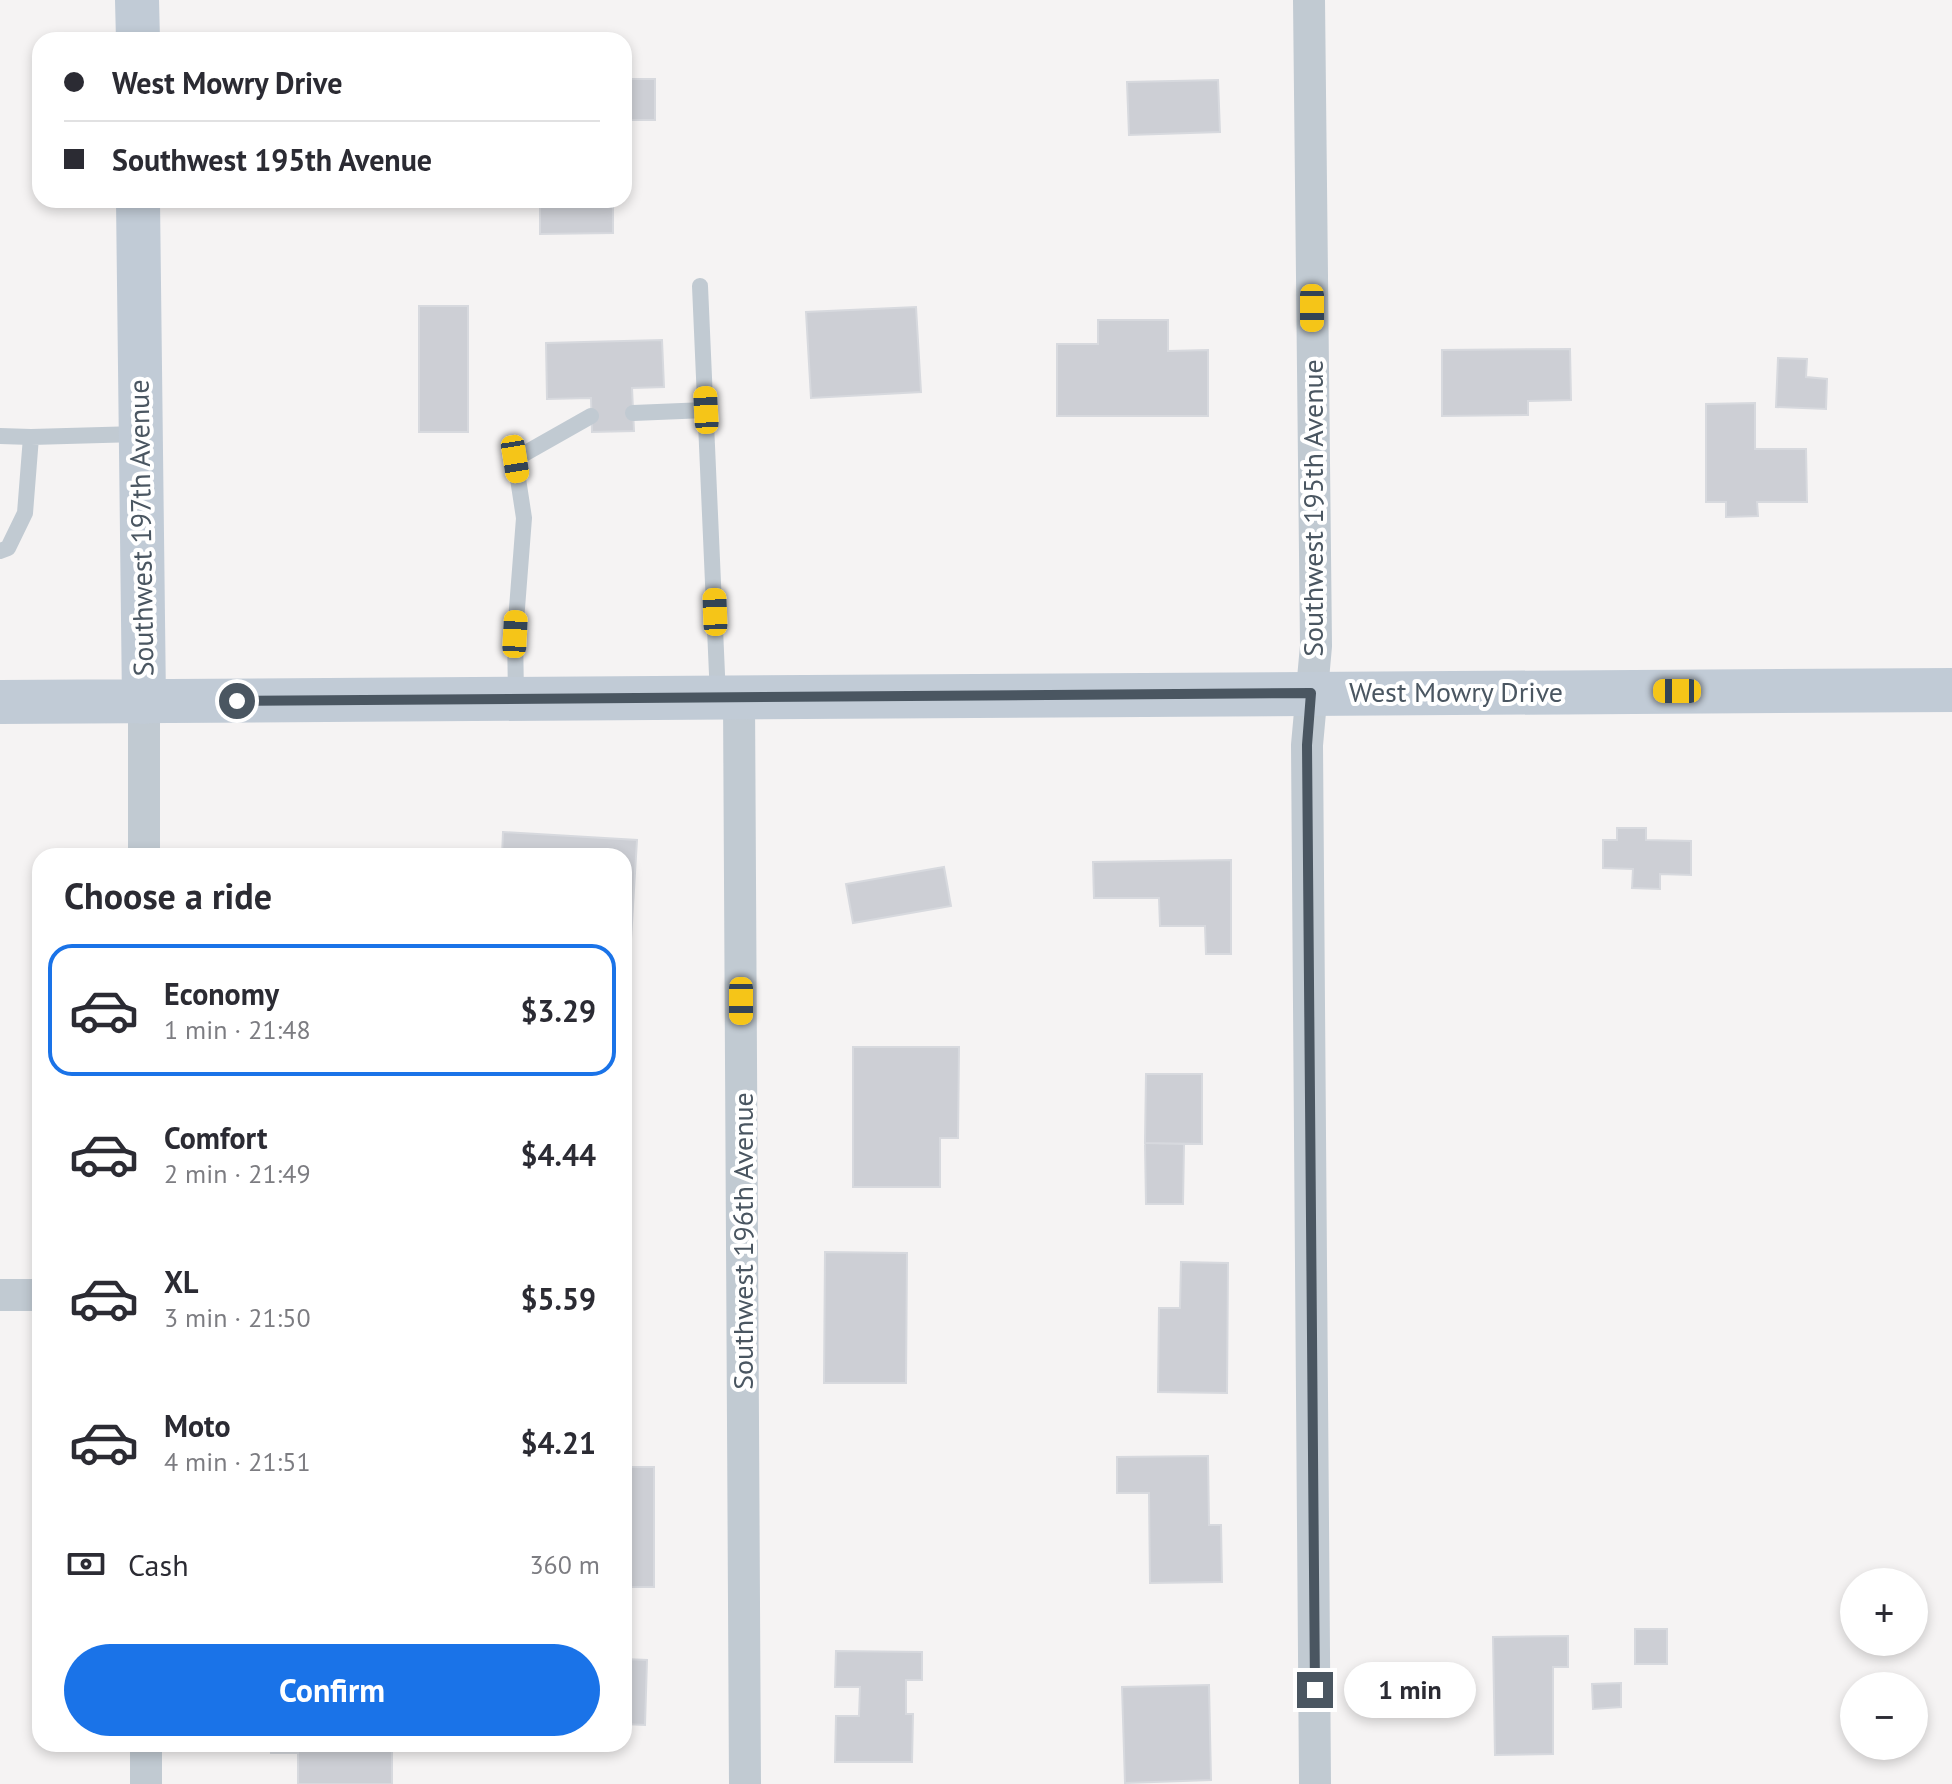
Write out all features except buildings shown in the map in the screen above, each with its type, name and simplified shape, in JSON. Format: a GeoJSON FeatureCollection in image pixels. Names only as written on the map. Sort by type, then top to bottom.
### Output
{"type":"FeatureCollection","features":[{"type":"Feature","properties":{"kind":"street"},"geometry":{"type":"LineString","coordinates":[[137,0],[138,32]]}},
{"type":"Feature","properties":{"kind":"street","name":"Southwest 195th Avenue"},"geometry":{"type":"LineString","coordinates":[[1309,0],[1316,646],[1307,745],[1315,1784]]}},
{"type":"Feature","properties":{"kind":"street","name":"Southwest 197th Avenue"},"geometry":{"type":"LineString","coordinates":[[138,208],[144,848]]}},
{"type":"Feature","properties":{"kind":"street","name":"West Mowry Drive"},"geometry":{"type":"LineString","coordinates":[[0,702],[1952,690]]}},
{"type":"Feature","properties":{"kind":"street","name":"Southwest 196th Avenue"},"geometry":{"type":"LineString","coordinates":[[729,699],[745,1784]]}},
{"type":"Feature","properties":{"kind":"street"},"geometry":{"type":"LineString","coordinates":[[0,1295],[32,1295]]}},
{"type":"Feature","properties":{"kind":"street"},"geometry":{"type":"LineString","coordinates":[[146,1752],[146,1784]]}},
{"type":"Feature","properties":{"kind":"lane"},"geometry":{"type":"LineString","coordinates":[[700,286],[706,410],[729,699]]}},
{"type":"Feature","properties":{"kind":"lane"},"geometry":{"type":"LineString","coordinates":[[633,413],[706,410]]}},
{"type":"Feature","properties":{"kind":"lane"},"geometry":{"type":"LineString","coordinates":[[516,698],[515,634],[524,518],[515,459],[591,416]]}},
{"type":"Feature","properties":{"kind":"lane"},"geometry":{"type":"LineString","coordinates":[[0,436],[140,434]]}},
{"type":"Feature","properties":{"kind":"lane"},"geometry":{"type":"LineString","coordinates":[[0,551],[8,548],[25,513],[31,437]]}},
{"type":"Feature","properties":{"kind":"route"},"geometry":{"type":"LineString","coordinates":[[237,701],[1311,693],[1307,745],[1315,1690]]}}]}
